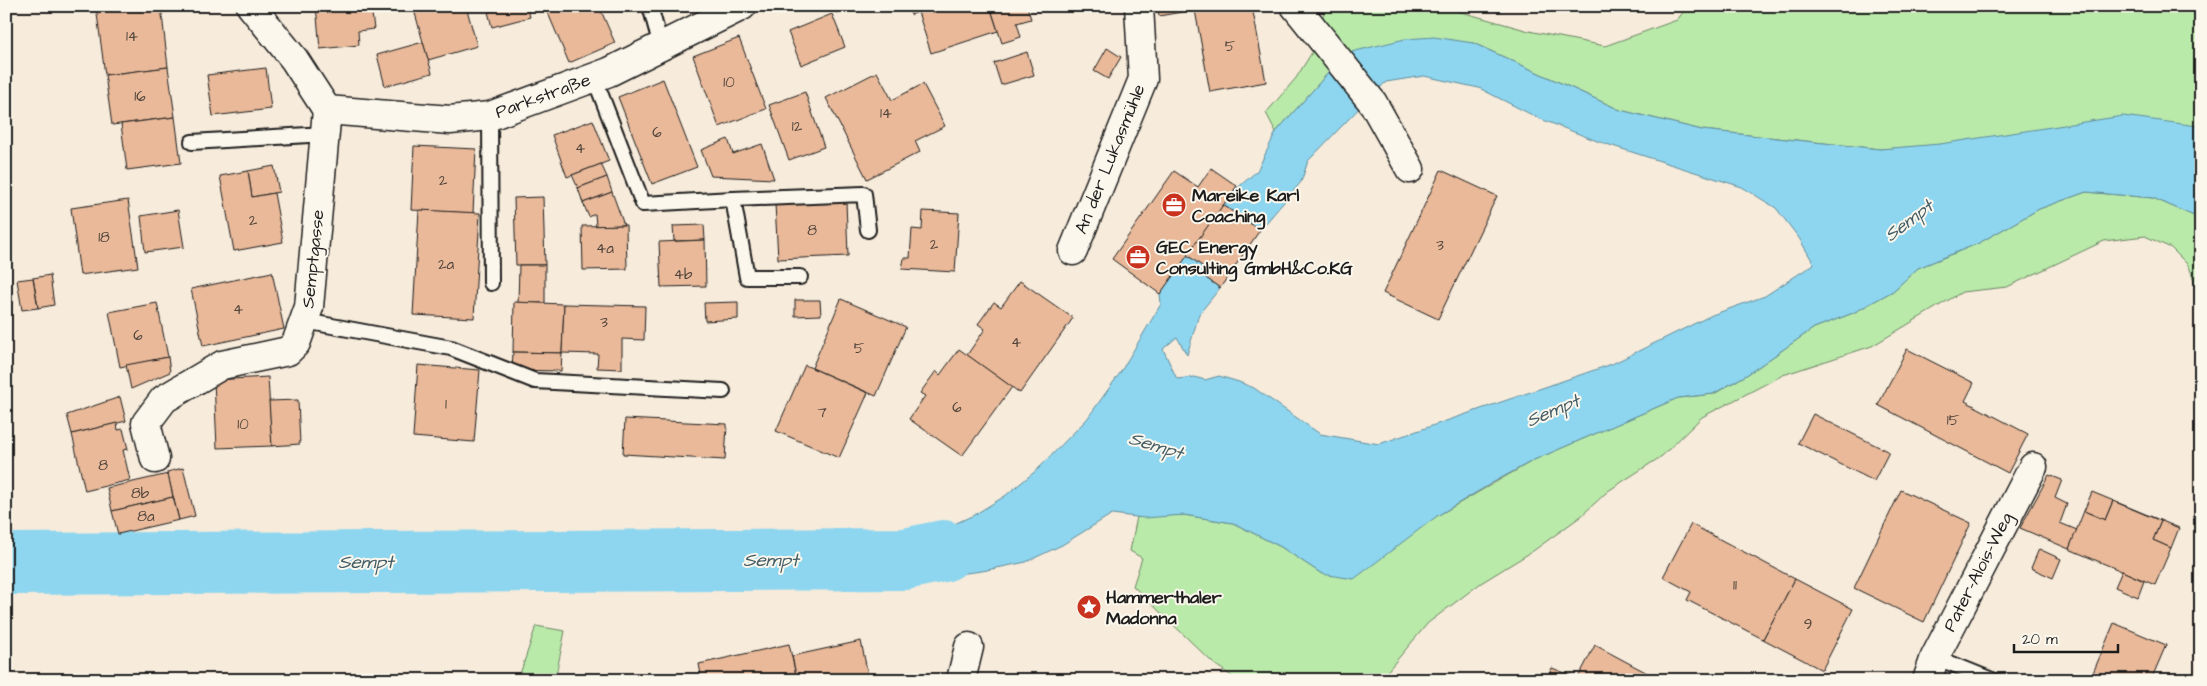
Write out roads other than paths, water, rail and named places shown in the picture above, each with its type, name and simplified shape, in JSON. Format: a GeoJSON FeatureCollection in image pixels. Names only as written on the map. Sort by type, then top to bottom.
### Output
{"type":"FeatureCollection","features":[{"type":"Feature","properties":{"kind":"street"},"geometry":{"type":"LineString","coordinates":[[251,6],[294,60],[326,122]]}},
{"type":"Feature","properties":{"kind":"street","name":"Parkstraße"},"geometry":{"type":"LineString","coordinates":[[326,122],[450,120],[490,116],[594,77],[742,6]]}},
{"type":"Feature","properties":{"kind":"street","name":"An der Lukasmühle"},"geometry":{"type":"LineString","coordinates":[[1073,251],[1143,79],[1139,6]]}},
{"type":"Feature","properties":{"kind":"street"},"geometry":{"type":"LineString","coordinates":[[1295,6],[1373,103],[1410,169]]}},
{"type":"Feature","properties":{"kind":"street","name":"Semptgasse"},"geometry":{"type":"LineString","coordinates":[[155,459],[146,423],[164,398],[222,366],[288,351],[296,343],[309,306],[326,122]]}},
{"type":"Feature","properties":{"kind":"street","name":"Pater-Alois-Weg"},"geometry":{"type":"LineString","coordinates":[[1931,668],[2033,467]]}},
{"type":"Feature","properties":{"kind":"street"},"geometry":{"type":"LineString","coordinates":[[961,680],[969,647]]}},
{"type":"Feature","properties":{"kind":"lane"},"geometry":{"type":"LineString","coordinates":[[650,6],[661,46]]}},
{"type":"Feature","properties":{"kind":"lane"},"geometry":{"type":"LineString","coordinates":[[594,77],[643,204],[864,194],[868,230]]}},
{"type":"Feature","properties":{"kind":"lane"},"geometry":{"type":"LineString","coordinates":[[490,116],[491,283]]}},
{"type":"Feature","properties":{"kind":"lane"},"geometry":{"type":"LineString","coordinates":[[192,142],[326,122]]}},
{"type":"Feature","properties":{"kind":"lane"},"geometry":{"type":"LineString","coordinates":[[733,199],[747,277],[800,277]]}},
{"type":"Feature","properties":{"kind":"lane"},"geometry":{"type":"LineString","coordinates":[[305,321],[451,348],[535,381],[723,391]]}},
{"type":"Feature","properties":{"kind":"lane"},"geometry":{"type":"LineString","coordinates":[[1931,668],[1992,680]]}},
{"type":"Feature","properties":{"kind":"water"},"geometry":{"type":"Polygon","coordinates":[[[1434,37],[1473,43],[1620,110],[1702,130],[1880,149],[1940,144],[2123,116],[2198,126],[2201,128],[2201,219],[2153,198],[2086,192],[2039,209],[1979,243],[1918,268],[1893,291],[1853,313],[1814,328],[1748,374],[1713,394],[1678,398],[1534,460],[1437,516],[1354,579],[1322,574],[1281,547],[1233,523],[1184,515],[1144,518],[1112,514],[1062,545],[1026,562],[982,571],[934,577],[847,572],[865,547],[892,538],[917,541],[974,515],[1005,496],[1038,469],[1087,419],[1120,373],[1161,304],[1160,294],[1187,255],[1206,269],[1202,275],[1220,288],[1199,314],[1187,355],[1177,337],[1163,349],[1177,379],[1194,377],[1205,380],[1219,376],[1239,382],[1254,388],[1320,434],[1379,444],[1612,364],[1712,315],[1765,296],[1814,264],[1799,238],[1776,208],[1742,187],[1597,141],[1538,118],[1479,88],[1424,76],[1386,82],[1373,94],[1308,161],[1301,182],[1260,230],[1223,205],[1234,191],[1257,171],[1276,132],[1328,73],[1351,52],[1405,39],[1434,37]]]}},
{"type":"Feature","properties":{"kind":"waterway","name":"Sempt"},"geometry":{"type":"LineString","coordinates":[[6,564],[905,559],[943,551]]}},
{"type":"Feature","properties":{"kind":"place","name":"Mareike Karl Coaching"},"geometry":{"type":"Point","coordinates":[1174,205]}},
{"type":"Feature","properties":{"kind":"place","name":"GEC Energy Consulting GmbH&Co.KG"},"geometry":{"type":"Point","coordinates":[1138,257]}},
{"type":"Feature","properties":{"kind":"place","name":"Hammerthaler Madonna"},"geometry":{"type":"Point","coordinates":[1089,607]}}]}
